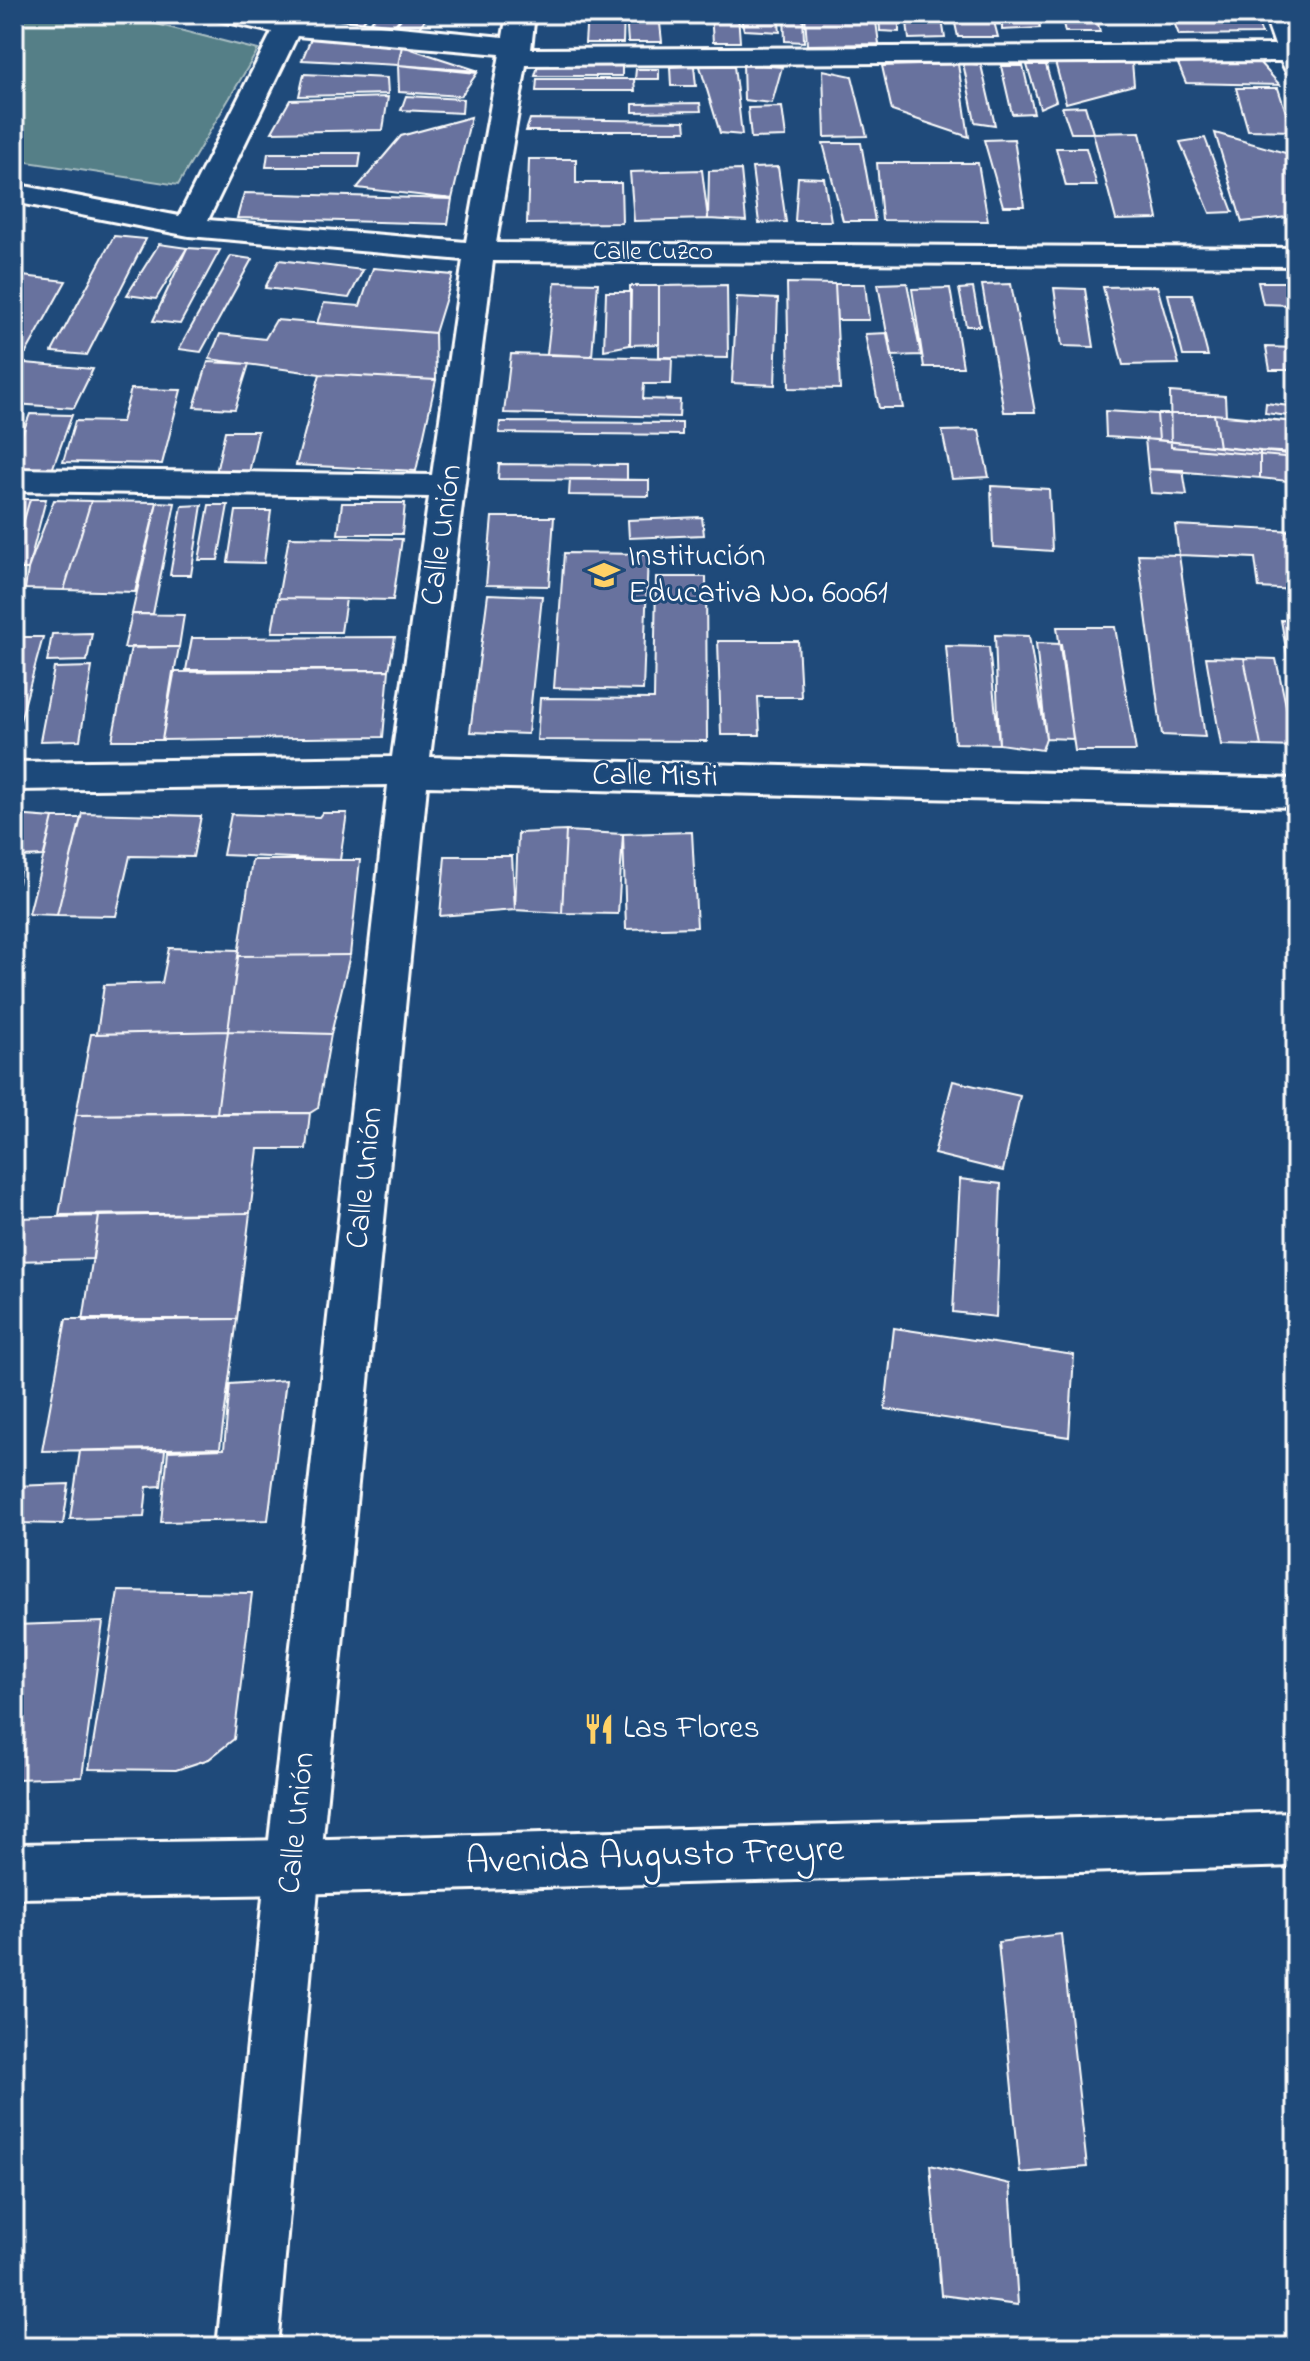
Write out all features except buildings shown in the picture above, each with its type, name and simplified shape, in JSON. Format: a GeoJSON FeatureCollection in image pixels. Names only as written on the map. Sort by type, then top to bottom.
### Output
{"type":"FeatureCollection","features":[{"type":"Feature","properties":{"kind":"street"},"geometry":{"type":"LineString","coordinates":[[228,14],[288,27],[518,39],[1294,59],[1278,14]]}},
{"type":"Feature","properties":{"kind":"street"},"geometry":{"type":"LineString","coordinates":[[189,227],[288,27]]}},
{"type":"Feature","properties":{"kind":"street","name":"Calle Unión"},"geometry":{"type":"LineString","coordinates":[[247,2347],[293,1867],[409,771],[450,486],[479,252],[518,39]]}},
{"type":"Feature","properties":{"kind":"street","name":"Calle Cuzco"},"geometry":{"type":"LineString","coordinates":[[19,202],[189,227],[479,252],[1296,257]]}},
{"type":"Feature","properties":{"kind":"street"},"geometry":{"type":"LineString","coordinates":[[14,480],[450,486]]}},
{"type":"Feature","properties":{"kind":"street","name":"Calle Misti"},"geometry":{"type":"LineString","coordinates":[[14,776],[409,771],[1296,793]]}},
{"type":"Feature","properties":{"kind":"street","name":"Avenida Augusto Freyre"},"geometry":{"type":"LineString","coordinates":[[14,1871],[293,1867],[1296,1839]]}},
{"type":"Feature","properties":{"kind":"green space"},"geometry":{"type":"Polygon","coordinates":[[[14,14],[117,14],[258,50],[178,185],[14,160],[14,14]]]}},
{"type":"Feature","properties":{"kind":"place","name":"Institución Educativa No. 60061"},"geometry":{"type":"Point","coordinates":[604,575]}},
{"type":"Feature","properties":{"kind":"place","name":"Las Flores"},"geometry":{"type":"Point","coordinates":[599,1729]}}]}
